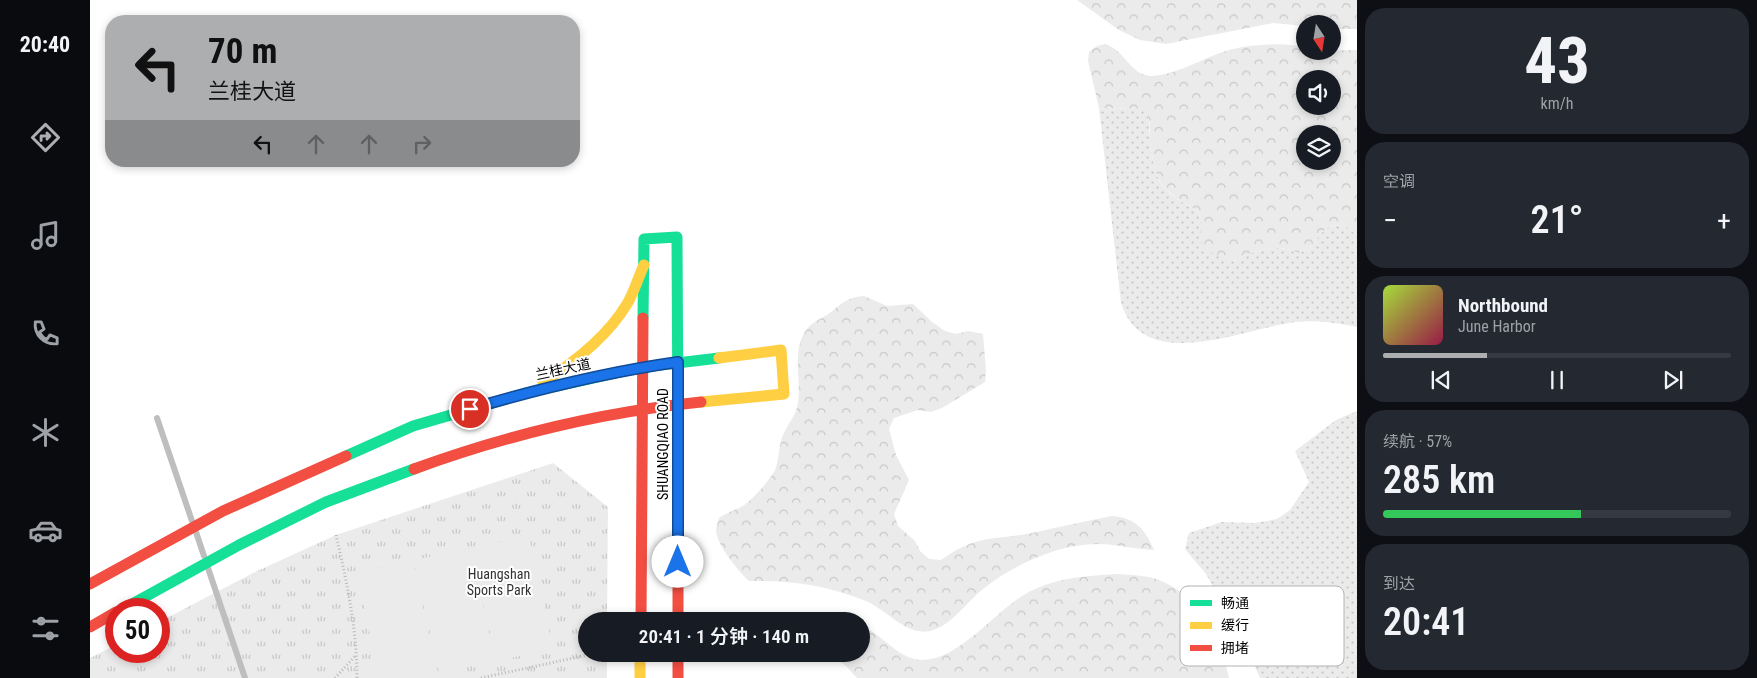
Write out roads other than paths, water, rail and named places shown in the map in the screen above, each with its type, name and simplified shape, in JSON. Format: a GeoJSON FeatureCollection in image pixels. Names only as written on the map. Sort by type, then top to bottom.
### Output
{"type":"FeatureCollection","features":[{"type":"Feature","properties":{"kind":"main road","name":"SHUANGQIAO ROAD"},"geometry":{"type":"LineString","coordinates":[[640,612],[644,239],[677,237],[678,612]]}},
{"type":"Feature","properties":{"kind":"main road"},"geometry":{"type":"LineString","coordinates":[[526,392],[572,365],[606,332],[627,303],[644,265]]}},
{"type":"Feature","properties":{"kind":"main road","name":"兰桂大道"},"geometry":{"type":"LineString","coordinates":[[90,584],[223,511],[413,426],[526,392],[643,367],[781,350],[784,394],[678,405]]}},
{"type":"Feature","properties":{"kind":"main road"},"geometry":{"type":"LineString","coordinates":[[142,598],[239,545],[326,502],[429,464],[536,430],[643,408],[678,405]]}},
{"type":"Feature","properties":{"kind":"main road"},"geometry":{"type":"LineString","coordinates":[[90,627],[105,618]]}},
{"type":"Feature","properties":{"kind":"main road"},"geometry":{"type":"LineString","coordinates":[[640,662],[640,678]]}},
{"type":"Feature","properties":{"kind":"main road"},"geometry":{"type":"LineString","coordinates":[[678,662],[678,678]]}},
{"type":"Feature","properties":{"kind":"waterway"},"geometry":{"type":"LineString","coordinates":[[157,418],[192,521]]}},
{"type":"Feature","properties":{"kind":"waterway"},"geometry":{"type":"LineString","coordinates":[[196,532],[204,556]]}},
{"type":"Feature","properties":{"kind":"waterway"},"geometry":{"type":"LineString","coordinates":[[208,568],[245,678]]}},
{"type":"Feature","properties":{"kind":"park label","name":"Huangshan Sports Park"},"geometry":{"type":"Point","coordinates":[499,582]}}]}
